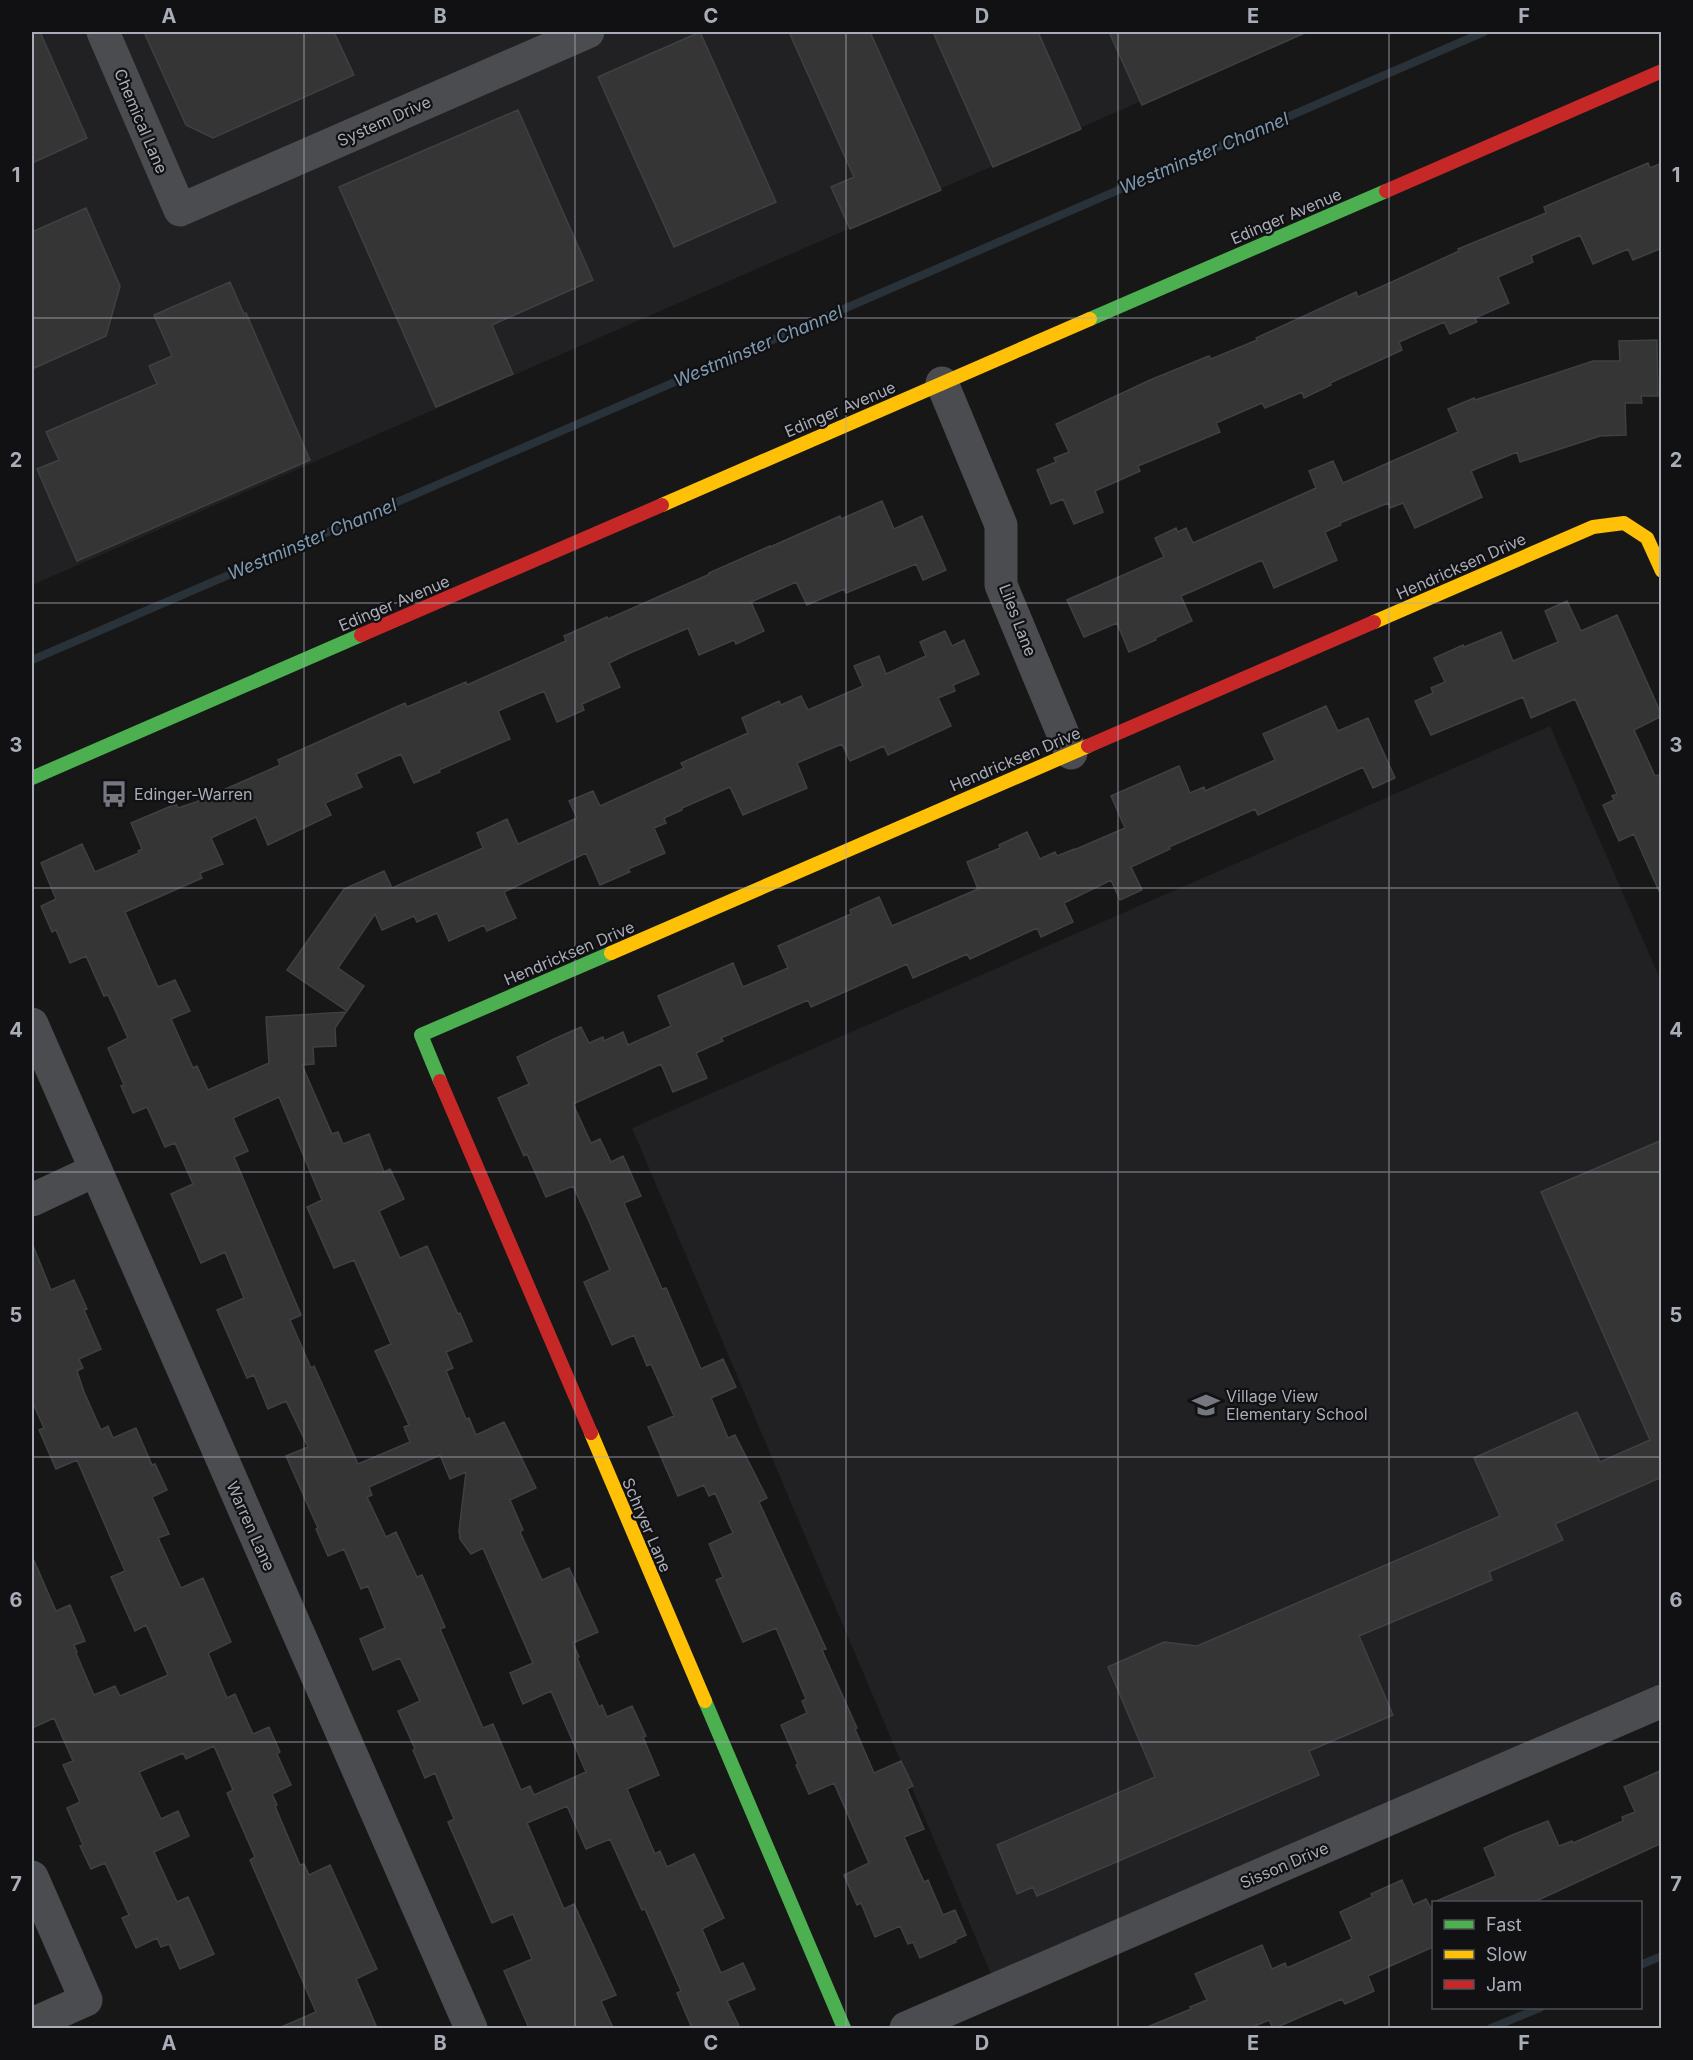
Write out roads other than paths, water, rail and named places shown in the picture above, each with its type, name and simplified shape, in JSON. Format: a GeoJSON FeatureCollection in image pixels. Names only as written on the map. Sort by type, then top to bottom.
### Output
{"type":"FeatureCollection","features":[{"type":"Feature","properties":{"kind":"street","name":"Chemical Lane"},"geometry":{"type":"LineString","coordinates":[[103,32],[180,210]]}},
{"type":"Feature","properties":{"kind":"street","name":"System Drive"},"geometry":{"type":"LineString","coordinates":[[180,210],[588,32]]}},
{"type":"Feature","properties":{"kind":"street","name":"Edinger Avenue"},"geometry":{"type":"LineString","coordinates":[[32,778],[1662,71]]}},
{"type":"Feature","properties":{"kind":"street","name":"Liles Lane"},"geometry":{"type":"LineString","coordinates":[[942,383],[1001,525],[1001,585],[1071,753]]}},
{"type":"Feature","properties":{"kind":"street","name":"Hendricksen Drive"},"geometry":{"type":"LineString","coordinates":[[421,1035],[1593,526],[1624,523],[1647,538],[1662,571]]}},
{"type":"Feature","properties":{"kind":"street","name":"Warren Lane"},"geometry":{"type":"LineString","coordinates":[[32,1024],[471,2028]]}},
{"type":"Feature","properties":{"kind":"street","name":"Schryer Lane"},"geometry":{"type":"LineString","coordinates":[[421,1035],[844,2028]]}},
{"type":"Feature","properties":{"kind":"street"},"geometry":{"type":"LineString","coordinates":[[32,1200],[96,1170]]}},
{"type":"Feature","properties":{"kind":"street","name":"Sisson Drive"},"geometry":{"type":"LineString","coordinates":[[906,2028],[1662,1701]]}},
{"type":"Feature","properties":{"kind":"street"},"geometry":{"type":"LineString","coordinates":[[32,1877],[86,2000],[32,2024]]}},
{"type":"Feature","properties":{"kind":"waterway","name":"Westminster Channel"},"geometry":{"type":"LineString","coordinates":[[32,660],[1484,32]]}},
{"type":"Feature","properties":{"kind":"waterway"},"geometry":{"type":"LineString","coordinates":[[1642,1964],[1662,1956]]}},
{"type":"Feature","properties":{"kind":"waterway"},"geometry":{"type":"LineString","coordinates":[[1491,2028],[1538,2009]]}},
{"type":"Feature","properties":{"kind":"place","name":"Edinger-Warren"},"geometry":{"type":"Point","coordinates":[114,794]}},
{"type":"Feature","properties":{"kind":"place","name":"Village View Elementary School"},"geometry":{"type":"Point","coordinates":[1206,1405]}}]}
